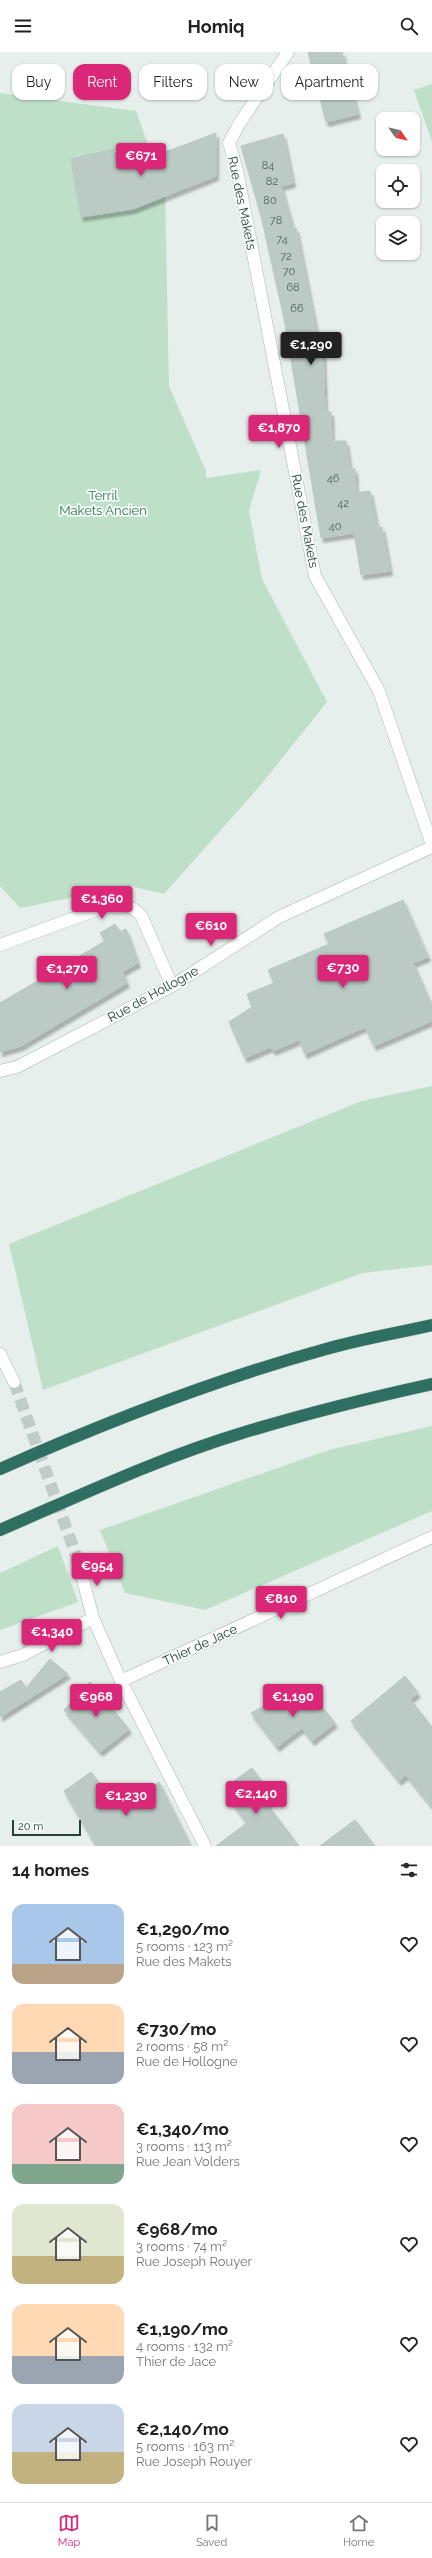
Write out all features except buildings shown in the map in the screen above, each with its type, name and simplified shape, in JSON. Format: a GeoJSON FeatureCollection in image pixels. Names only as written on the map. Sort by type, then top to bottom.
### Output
{"type":"FeatureCollection","features":[{"type":"Feature","properties":{"kind":"highway"},"geometry":{"type":"LineString","coordinates":[[0,1469],[108,1421],[219,1381],[327,1348],[432,1325]]}},
{"type":"Feature","properties":{"kind":"highway"},"geometry":{"type":"LineString","coordinates":[[0,1530],[130,1474],[240,1433],[345,1404],[432,1384]]}},
{"type":"Feature","properties":{"kind":"street","name":"Rue des Makets"},"geometry":{"type":"LineString","coordinates":[[288,52],[229,143],[240,186],[316,576],[379,690],[432,846]]}},
{"type":"Feature","properties":{"kind":"street","name":"Rue de Hollogne"},"geometry":{"type":"LineString","coordinates":[[0,1071],[17,1067],[172,986],[279,918],[432,846]]}},
{"type":"Feature","properties":{"kind":"street"},"geometry":{"type":"LineString","coordinates":[[0,945],[95,910],[123,904],[132,908],[141,915],[172,986]]}},
{"type":"Feature","properties":{"kind":"street"},"geometry":{"type":"LineString","coordinates":[[0,1354],[14,1382]]}},
{"type":"Feature","properties":{"kind":"street","name":"Thier de Jace"},"geometry":{"type":"LineString","coordinates":[[121,1681],[432,1537]]}},
{"type":"Feature","properties":{"kind":"street"},"geometry":{"type":"LineString","coordinates":[[78,1561],[93,1618],[121,1681],[205,1846]]}},
{"type":"Feature","properties":{"kind":"street"},"geometry":{"type":"LineString","coordinates":[[0,1662],[23,1654],[93,1618]]}},
{"type":"Feature","properties":{"kind":"green space"},"geometry":{"type":"Polygon","coordinates":[[[432,84],[432,142],[414,90],[432,84]]]}},
{"type":"Feature","properties":{"kind":"green space","name":"Terril Makets Ancien"},"geometry":{"type":"Polygon","coordinates":[[[0,93],[12,95],[12,100],[53,100],[136,111],[165,192],[169,386],[206,471],[206,478],[261,470],[249,511],[262,579],[327,702],[259,787],[164,894],[130,886],[20,908],[0,886],[0,93]]]}},
{"type":"Feature","properties":{"kind":"green space"},"geometry":{"type":"Polygon","coordinates":[[[432,1086],[432,1265],[363,1273],[43,1390],[9,1244],[362,1101],[432,1086]]]}},
{"type":"Feature","properties":{"kind":"green space"},"geometry":{"type":"Polygon","coordinates":[[[432,1426],[432,1511],[205,1610],[125,1593],[100,1530],[329,1450],[432,1426]]]}},
{"type":"Feature","properties":{"kind":"green space"},"geometry":{"type":"Polygon","coordinates":[[[58,1546],[78,1602],[0,1630],[0,1573],[58,1546]]]}},
{"type":"Feature","properties":{"kind":"tunnel"},"geometry":{"type":"LineString","coordinates":[[14,1382],[78,1561]]}}]}
